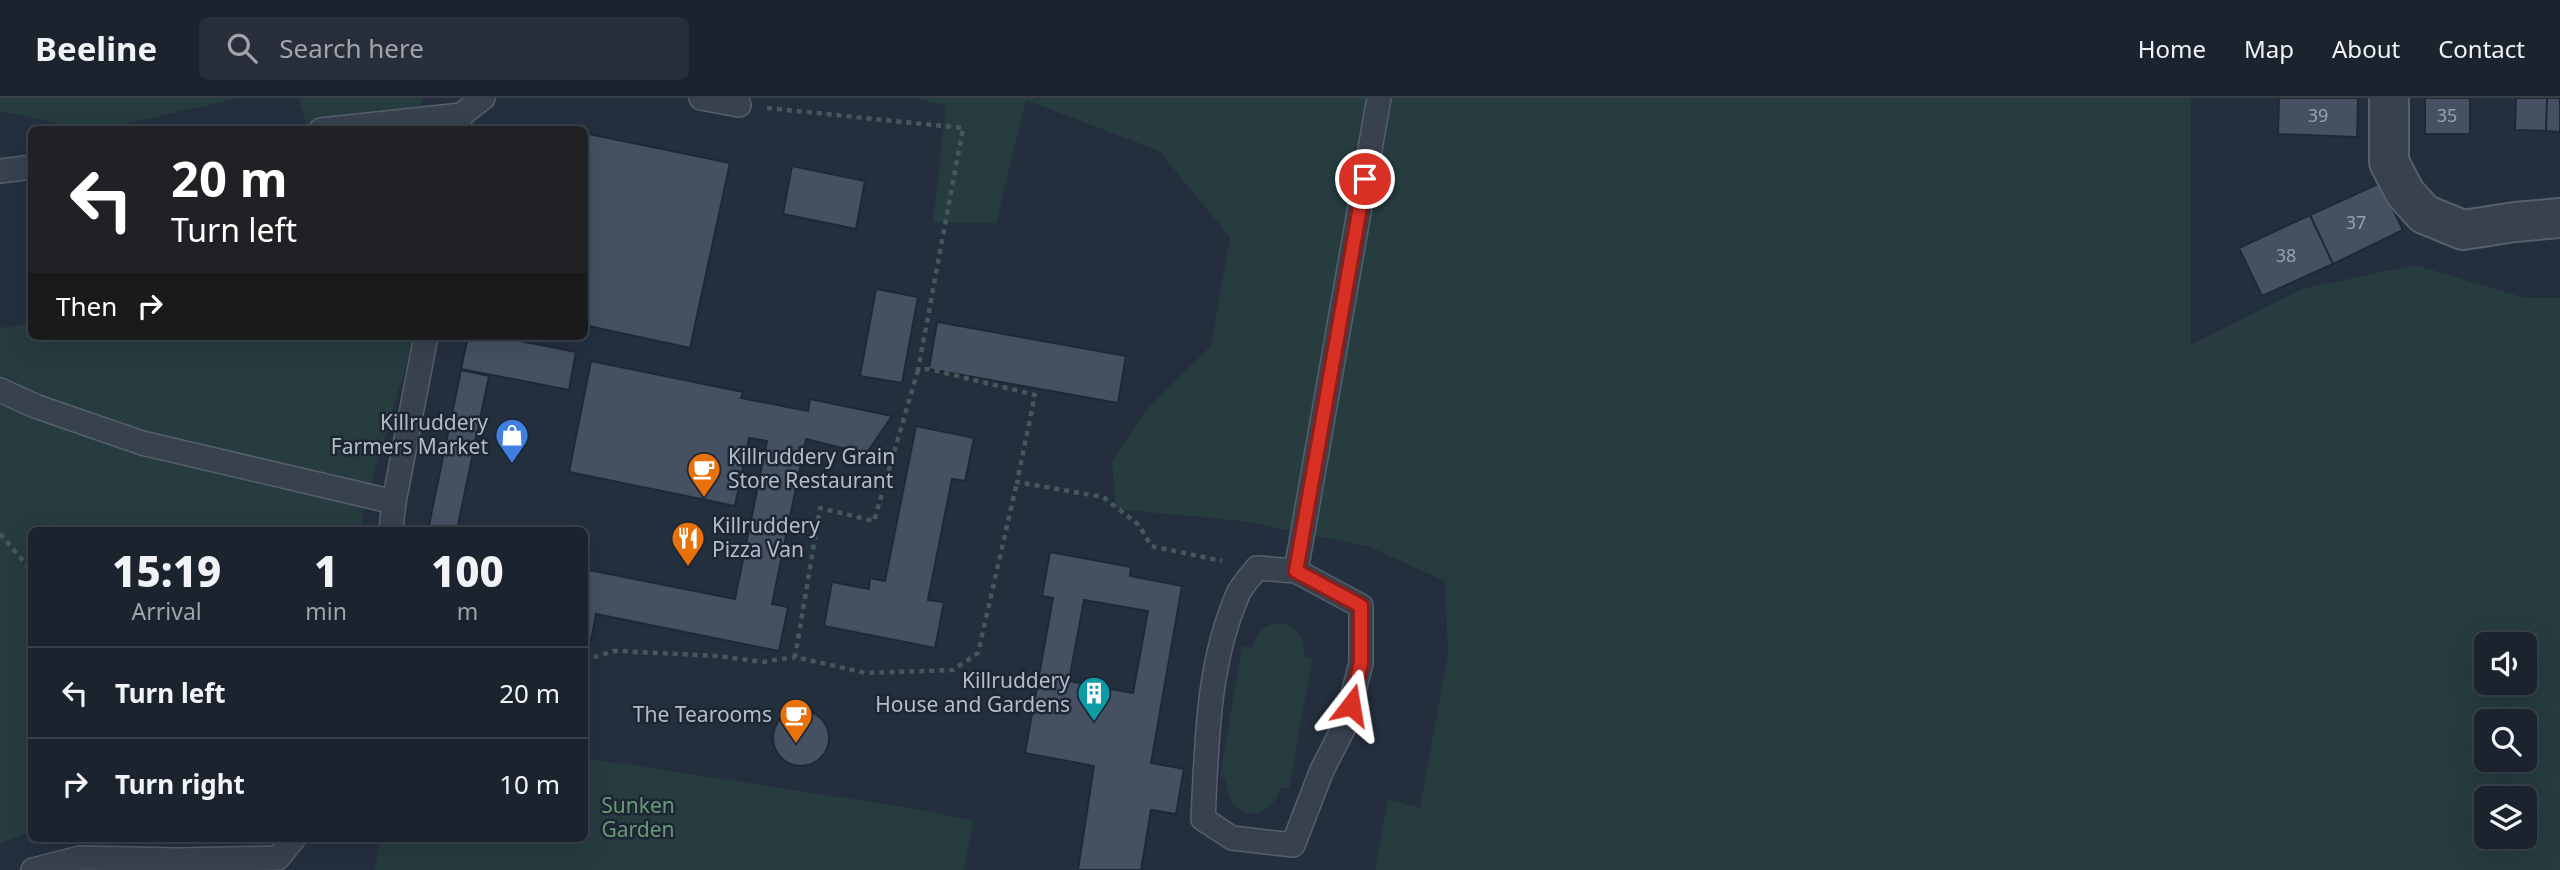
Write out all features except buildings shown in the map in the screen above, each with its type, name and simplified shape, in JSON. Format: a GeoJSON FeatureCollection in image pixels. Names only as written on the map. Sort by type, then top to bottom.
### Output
{"type":"FeatureCollection","features":[{"type":"Feature","properties":{"kind":"street"},"geometry":{"type":"LineString","coordinates":[[2389,98],[2389,162],[2404,193],[2424,214],[2463,230],[2560,218]]}},
{"type":"Feature","properties":{"kind":"lane"},"geometry":{"type":"LineString","coordinates":[[354,126],[455,114],[483,98]]}},
{"type":"Feature","properties":{"kind":"lane"},"geometry":{"type":"LineString","coordinates":[[701,98],[738,105]]}},
{"type":"Feature","properties":{"kind":"lane"},"geometry":{"type":"LineString","coordinates":[[1296,571],[1379,98]]}},
{"type":"Feature","properties":{"kind":"lane"},"geometry":{"type":"LineString","coordinates":[[0,172],[28,168]]}},
{"type":"Feature","properties":{"kind":"lane"},"geometry":{"type":"LineString","coordinates":[[391,527],[425,340]]}},
{"type":"Feature","properties":{"kind":"lane"},"geometry":{"type":"LineString","coordinates":[[0,390],[35,406],[142,443],[394,502]]}},
{"type":"Feature","properties":{"kind":"lane"},"geometry":{"type":"LineString","coordinates":[[1257,568],[1296,571],[1361,606],[1361,663],[1345,725],[1322,770],[1293,845],[1232,838],[1203,819],[1208,733],[1218,655],[1239,592],[1257,568]]}},
{"type":"Feature","properties":{"kind":"lane"},"geometry":{"type":"LineString","coordinates":[[33,870],[80,858],[278,858],[291,842]]}},
{"type":"Feature","properties":{"kind":"path"},"geometry":{"type":"LineString","coordinates":[[738,105],[963,128],[918,369],[874,522],[820,508],[795,657]]}},
{"type":"Feature","properties":{"kind":"path"},"geometry":{"type":"LineString","coordinates":[[588,659],[615,651],[719,656],[763,662],[795,657],[866,673],[953,670],[978,653],[1035,395],[929,369],[918,369]]}},
{"type":"Feature","properties":{"kind":"path"},"geometry":{"type":"LineString","coordinates":[[1017,482],[1103,497],[1139,525],[1151,546],[1257,568]]}},
{"type":"Feature","properties":{"kind":"path"},"geometry":{"type":"LineString","coordinates":[[0,534],[28,566]]}},
{"type":"Feature","properties":{"kind":"green space"},"geometry":{"type":"Polygon","coordinates":[[[0,98],[238,98],[116,126],[72,126],[0,111],[0,98]]]}},
{"type":"Feature","properties":{"kind":"green space"},"geometry":{"type":"Polygon","coordinates":[[[299,98],[424,98],[416,122],[419,126],[306,126],[299,98]]]}},
{"type":"Feature","properties":{"kind":"green space"},"geometry":{"type":"Polygon","coordinates":[[[916,98],[2191,98],[2191,345],[2302,289],[2415,265],[2525,298],[2560,298],[2560,870],[1375,870],[1388,799],[1420,808],[1448,654],[1445,581],[1367,546],[1243,521],[1116,509],[1112,462],[1145,411],[1211,346],[1230,237],[1159,151],[1026,100],[996,223],[933,222],[946,106],[916,98]]]}},
{"type":"Feature","properties":{"kind":"green space"},"geometry":{"type":"Polygon","coordinates":[[[28,323],[28,340],[412,340],[364,507],[361,527],[28,527],[28,833],[0,843],[0,328],[28,323]]]}},
{"type":"Feature","properties":{"kind":"green space"},"geometry":{"type":"Polygon","coordinates":[[[1283,623],[1297,632],[1302,640],[1304,657],[1312,659],[1289,789],[1281,788],[1267,808],[1248,813],[1232,802],[1226,778],[1220,777],[1242,646],[1252,648],[1256,637],[1263,630],[1283,623]]]}},
{"type":"Feature","properties":{"kind":"green space","name":"Sunken Garden"},"geometry":{"type":"Polygon","coordinates":[[[588,758],[910,808],[973,821],[964,870],[375,870],[379,842],[588,842],[588,758]]]}},
{"type":"Feature","properties":{"kind":"place","name":"Killruddery Farmers Market"},"geometry":{"type":"Point","coordinates":[512,465]}},
{"type":"Feature","properties":{"kind":"place","name":"Killruddery Grain Store Restaurant"},"geometry":{"type":"Point","coordinates":[704,499]}},
{"type":"Feature","properties":{"kind":"place","name":"Killruddery Pizza Van"},"geometry":{"type":"Point","coordinates":[688,568]}},
{"type":"Feature","properties":{"kind":"place","name":"Killruddery House and Gardens"},"geometry":{"type":"Point","coordinates":[1094,723]}},
{"type":"Feature","properties":{"kind":"place","name":"The Tearooms"},"geometry":{"type":"Point","coordinates":[796,745]}},
{"type":"Feature","properties":{"kind":"route"},"geometry":{"type":"LineString","coordinates":[[1351,705],[1361,663],[1361,606],[1296,571],[1365,179]]}}]}
